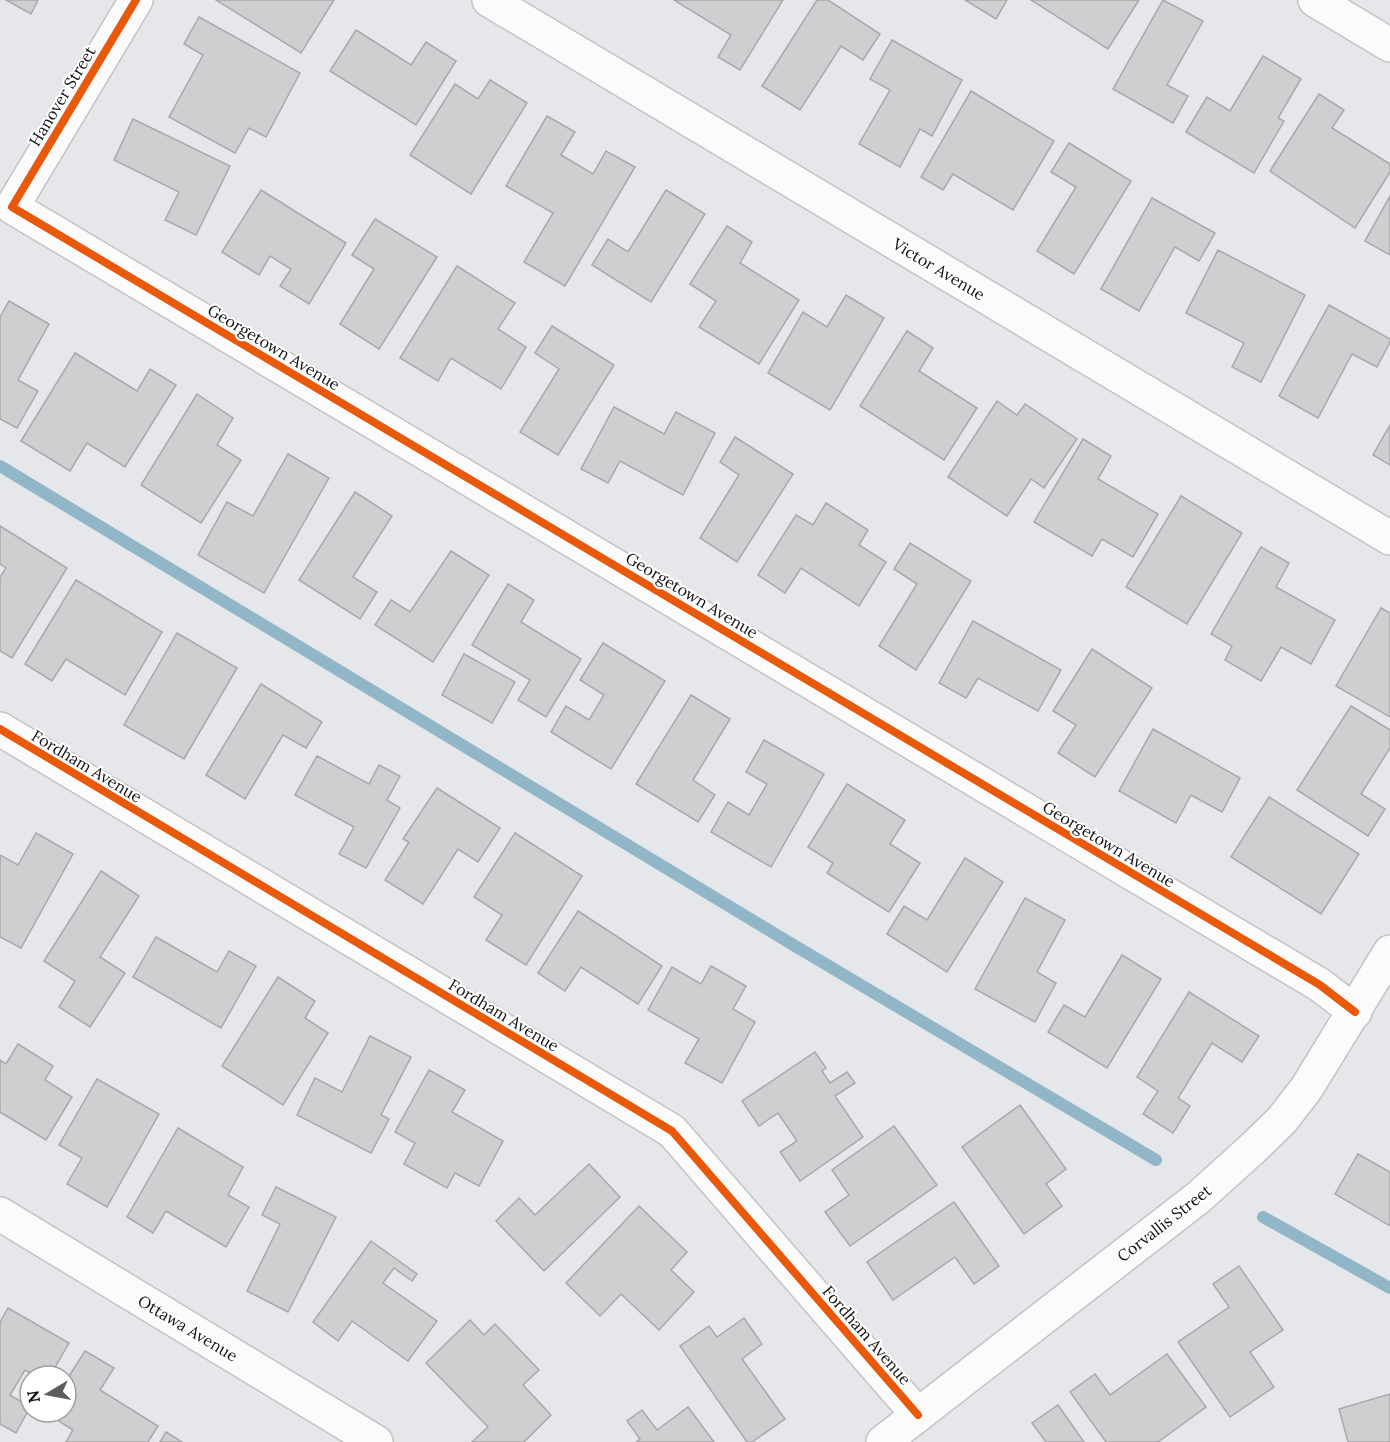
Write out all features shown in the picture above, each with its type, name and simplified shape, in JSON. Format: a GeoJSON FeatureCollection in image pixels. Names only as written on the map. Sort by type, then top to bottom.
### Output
{"type":"FeatureCollection","features":[{"type":"Feature","properties":{"kind":"street","name":"Hanover Street"},"geometry":{"type":"LineString","coordinates":[[12,207],[136,0]]}},
{"type":"Feature","properties":{"kind":"street","name":"Victor Avenue"},"geometry":{"type":"LineString","coordinates":[[489,0],[1390,538]]}},
{"type":"Feature","properties":{"kind":"street"},"geometry":{"type":"LineString","coordinates":[[1315,0],[1390,45]]}},
{"type":"Feature","properties":{"kind":"street","name":"Georgetown Avenue"},"geometry":{"type":"LineString","coordinates":[[12,207],[1320,985],[1355,1012]]}},
{"type":"Feature","properties":{"kind":"street","name":"Fordham Avenue"},"geometry":{"type":"LineString","coordinates":[[0,729],[672,1131],[918,1415]]}},
{"type":"Feature","properties":{"kind":"street","name":"Corvallis Street"},"geometry":{"type":"LineString","coordinates":[[883,1442],[1199,1197],[1251,1150],[1282,1120],[1306,1089],[1390,952]]}},
{"type":"Feature","properties":{"kind":"street","name":"Ottawa Avenue"},"geometry":{"type":"LineString","coordinates":[[0,1214],[376,1442]]}},
{"type":"Feature","properties":{"kind":"building"},"geometry":{"type":"Polygon","coordinates":[[[6,0],[38,0],[31,14],[6,0]]]}},
{"type":"Feature","properties":{"kind":"building"},"geometry":{"type":"Polygon","coordinates":[[[216,0],[334,0],[301,53],[216,0]]]}},
{"type":"Feature","properties":{"kind":"building"},"geometry":{"type":"Polygon","coordinates":[[[674,0],[783,0],[740,70],[718,57],[731,35],[674,0]]]}},
{"type":"Feature","properties":{"kind":"building"},"geometry":{"type":"Polygon","coordinates":[[[817,0],[828,0],[880,34],[863,60],[841,46],[800,110],[762,86],[817,0]]]}},
{"type":"Feature","properties":{"kind":"building"},"geometry":{"type":"Polygon","coordinates":[[[965,0],[1007,0],[996,19],[965,0]]]}},
{"type":"Feature","properties":{"kind":"building"},"geometry":{"type":"Polygon","coordinates":[[[1031,0],[1139,0],[1108,49],[1031,0]]]}},
{"type":"Feature","properties":{"kind":"building"},"geometry":{"type":"Polygon","coordinates":[[[1163,0],[1203,21],[1167,85],[1188,96],[1173,123],[1113,89],[1163,0]]]}},
{"type":"Feature","properties":{"kind":"building"},"geometry":{"type":"Polygon","coordinates":[[[199,17],[300,73],[266,137],[249,128],[235,153],[169,117],[203,55],[184,44],[199,17]]]}},
{"type":"Feature","properties":{"kind":"building"},"geometry":{"type":"Polygon","coordinates":[[[356,30],[411,65],[426,42],[456,61],[416,125],[330,71],[356,30]]]}},
{"type":"Feature","properties":{"kind":"building"},"geometry":{"type":"Polygon","coordinates":[[[892,40],[962,80],[932,136],[920,129],[900,167],[859,144],[890,90],[870,79],[892,40]]]}},
{"type":"Feature","properties":{"kind":"building"},"geometry":{"type":"Polygon","coordinates":[[[1263,56],[1301,79],[1278,118],[1284,121],[1254,173],[1186,132],[1207,97],[1230,111],[1263,56]]]}},
{"type":"Feature","properties":{"kind":"building"},"geometry":{"type":"Polygon","coordinates":[[[490,80],[527,103],[471,194],[410,155],[455,84],[478,99],[490,80]]]}},
{"type":"Feature","properties":{"kind":"building"},"geometry":{"type":"Polygon","coordinates":[[[971,91],[1054,141],[1013,210],[953,174],[943,190],[921,177],[971,91]]]}},
{"type":"Feature","properties":{"kind":"building"},"geometry":{"type":"Polygon","coordinates":[[[1319,94],[1344,110],[1332,128],[1390,164],[1390,172],[1355,228],[1270,171],[1319,94]]]}},
{"type":"Feature","properties":{"kind":"building"},"geometry":{"type":"Polygon","coordinates":[[[547,116],[575,132],[561,155],[593,174],[606,151],[635,167],[565,286],[524,262],[553,213],[506,186],[547,116]]]}},
{"type":"Feature","properties":{"kind":"building"},"geometry":{"type":"Polygon","coordinates":[[[133,119],[230,166],[196,235],[165,220],[179,192],[114,160],[133,119]]]}},
{"type":"Feature","properties":{"kind":"building"},"geometry":{"type":"Polygon","coordinates":[[[1069,143],[1131,181],[1074,274],[1037,251],[1076,187],[1051,172],[1069,143]]]}},
{"type":"Feature","properties":{"kind":"building"},"geometry":{"type":"Polygon","coordinates":[[[261,190],[346,243],[309,304],[280,286],[291,269],[270,256],[259,275],[222,252],[261,190]]]}},
{"type":"Feature","properties":{"kind":"building"},"geometry":{"type":"Polygon","coordinates":[[[666,190],[705,214],[651,302],[592,265],[608,239],[628,252],[666,190]]]}},
{"type":"Feature","properties":{"kind":"building"},"geometry":{"type":"Polygon","coordinates":[[[1390,196],[1390,255],[1365,241],[1390,196]]]}},
{"type":"Feature","properties":{"kind":"building"},"geometry":{"type":"Polygon","coordinates":[[[1152,198],[1215,233],[1199,261],[1175,247],[1139,311],[1101,289],[1152,198]]]}},
{"type":"Feature","properties":{"kind":"building"},"geometry":{"type":"Polygon","coordinates":[[[375,219],[437,257],[379,349],[340,324],[374,269],[352,255],[375,219]]]}},
{"type":"Feature","properties":{"kind":"building"},"geometry":{"type":"Polygon","coordinates":[[[727,226],[752,242],[740,263],[799,300],[759,364],[699,327],[716,301],[690,284],[727,226]]]}},
{"type":"Feature","properties":{"kind":"building"},"geometry":{"type":"Polygon","coordinates":[[[1218,250],[1305,295],[1261,382],[1232,367],[1244,343],[1186,313],[1218,250]]]}},
{"type":"Feature","properties":{"kind":"building"},"geometry":{"type":"Polygon","coordinates":[[[457,266],[515,303],[498,329],[526,347],[501,389],[451,358],[438,381],[400,358],[457,266]]]}},
{"type":"Feature","properties":{"kind":"building"},"geometry":{"type":"Polygon","coordinates":[[[846,295],[884,318],[830,410],[768,373],[803,312],[827,327],[846,295]]]}},
{"type":"Feature","properties":{"kind":"building"},"geometry":{"type":"Polygon","coordinates":[[[9,301],[49,324],[18,380],[38,391],[17,428],[0,419],[0,317],[9,301]]]}},
{"type":"Feature","properties":{"kind":"building"},"geometry":{"type":"Polygon","coordinates":[[[1329,305],[1390,339],[1390,342],[1377,367],[1352,354],[1318,418],[1279,396],[1329,305]]]}},
{"type":"Feature","properties":{"kind":"building"},"geometry":{"type":"Polygon","coordinates":[[[552,326],[614,365],[558,455],[520,432],[559,369],[535,353],[552,326]]]}},
{"type":"Feature","properties":{"kind":"building"},"geometry":{"type":"Polygon","coordinates":[[[907,331],[933,348],[919,371],[977,408],[944,460],[860,406],[907,331]]]}},
{"type":"Feature","properties":{"kind":"building"},"geometry":{"type":"Polygon","coordinates":[[[75,353],[137,391],[150,369],[176,385],[125,467],[87,443],[70,471],[21,441],[75,353]]]}},
{"type":"Feature","properties":{"kind":"building"},"geometry":{"type":"Polygon","coordinates":[[[197,394],[233,418],[217,445],[241,460],[201,523],[141,485],[197,394]]]}},
{"type":"Feature","properties":{"kind":"building"},"geometry":{"type":"Polygon","coordinates":[[[997,401],[1017,415],[1025,404],[1077,439],[1044,488],[1031,479],[1007,516],[948,477],[997,401]]]}},
{"type":"Feature","properties":{"kind":"building"},"geometry":{"type":"Polygon","coordinates":[[[614,407],[664,434],[676,412],[715,433],[683,495],[620,461],[608,483],[581,469],[614,407]]]}},
{"type":"Feature","properties":{"kind":"building"},"geometry":{"type":"Polygon","coordinates":[[[1390,425],[1390,465],[1373,455],[1390,425]]]}},
{"type":"Feature","properties":{"kind":"building"},"geometry":{"type":"Polygon","coordinates":[[[735,437],[793,474],[737,562],[700,538],[739,475],[720,462],[735,437]]]}},
{"type":"Feature","properties":{"kind":"building"},"geometry":{"type":"Polygon","coordinates":[[[1083,439],[1111,456],[1098,479],[1158,514],[1133,557],[1102,539],[1092,556],[1034,522],[1083,439]]]}},
{"type":"Feature","properties":{"kind":"building"},"geometry":{"type":"Polygon","coordinates":[[[288,454],[329,478],[264,593],[198,555],[227,502],[253,516],[288,454]]]}},
{"type":"Feature","properties":{"kind":"building"},"geometry":{"type":"Polygon","coordinates":[[[355,492],[392,516],[353,577],[377,592],[360,619],[299,580],[355,492]]]}},
{"type":"Feature","properties":{"kind":"building"},"geometry":{"type":"Polygon","coordinates":[[[1181,496],[1242,533],[1187,624],[1126,587],[1181,496]]]}},
{"type":"Feature","properties":{"kind":"building"},"geometry":{"type":"Polygon","coordinates":[[[826,503],[868,530],[859,545],[886,562],[859,606],[801,568],[785,593],[758,575],[796,515],[813,525],[826,503]]]}},
{"type":"Feature","properties":{"kind":"building"},"geometry":{"type":"Polygon","coordinates":[[[0,526],[67,568],[12,658],[0,651],[0,577],[6,568],[0,564],[0,526]]]}},
{"type":"Feature","properties":{"kind":"building"},"geometry":{"type":"Polygon","coordinates":[[[910,543],[971,581],[916,670],[879,646],[917,584],[894,569],[910,543]]]}},
{"type":"Feature","properties":{"kind":"building"},"geometry":{"type":"Polygon","coordinates":[[[1261,547],[1289,563],[1276,587],[1335,620],[1311,664],[1281,647],[1261,681],[1225,660],[1232,646],[1211,634],[1261,547]]]}},
{"type":"Feature","properties":{"kind":"building"},"geometry":{"type":"Polygon","coordinates":[[[451,551],[489,575],[433,662],[375,625],[391,600],[410,612],[451,551]]]}},
{"type":"Feature","properties":{"kind":"building"},"geometry":{"type":"Polygon","coordinates":[[[76,580],[162,632],[125,695],[66,659],[52,681],[25,664],[76,580]]]}},
{"type":"Feature","properties":{"kind":"building"},"geometry":{"type":"Polygon","coordinates":[[[508,584],[534,600],[521,622],[581,659],[546,717],[518,700],[530,680],[472,645],[508,584]]]}},
{"type":"Feature","properties":{"kind":"building"},"geometry":{"type":"Polygon","coordinates":[[[1381,608],[1390,613],[1390,717],[1336,686],[1381,608]]]}},
{"type":"Feature","properties":{"kind":"building"},"geometry":{"type":"Polygon","coordinates":[[[973,621],[1061,670],[1038,711],[978,678],[966,698],[939,683],[973,621]]]}},
{"type":"Feature","properties":{"kind":"building"},"geometry":{"type":"Polygon","coordinates":[[[177,633],[237,668],[184,759],[124,725],[177,633]]]}},
{"type":"Feature","properties":{"kind":"building"},"geometry":{"type":"Polygon","coordinates":[[[603,643],[665,681],[611,769],[551,732],[566,706],[589,720],[604,695],[580,680],[603,643]]]}},
{"type":"Feature","properties":{"kind":"building"},"geometry":{"type":"Polygon","coordinates":[[[1092,649],[1152,688],[1095,777],[1058,753],[1076,725],[1053,711],[1092,649]]]}},
{"type":"Feature","properties":{"kind":"building"},"geometry":{"type":"Polygon","coordinates":[[[464,654],[515,682],[492,723],[442,695],[464,654]]]}},
{"type":"Feature","properties":{"kind":"building"},"geometry":{"type":"Polygon","coordinates":[[[261,684],[322,722],[306,748],[283,735],[245,799],[206,775],[261,684]]]}},
{"type":"Feature","properties":{"kind":"building"},"geometry":{"type":"Polygon","coordinates":[[[691,695],[730,719],[693,780],[715,795],[698,822],[636,784],[691,695]]]}},
{"type":"Feature","properties":{"kind":"building"},"geometry":{"type":"Polygon","coordinates":[[[1351,706],[1390,730],[1390,748],[1361,794],[1385,809],[1368,836],[1297,790],[1351,706]]]}},
{"type":"Feature","properties":{"kind":"building"},"geometry":{"type":"Polygon","coordinates":[[[1153,729],[1240,778],[1222,812],[1191,795],[1176,823],[1119,791],[1153,729]]]}},
{"type":"Feature","properties":{"kind":"building"},"geometry":{"type":"Polygon","coordinates":[[[764,740],[824,774],[771,867],[711,832],[728,802],[749,815],[767,784],[746,772],[764,740]]]}},
{"type":"Feature","properties":{"kind":"building"},"geometry":{"type":"Polygon","coordinates":[[[317,756],[369,784],[379,765],[400,776],[387,800],[400,808],[366,868],[339,854],[354,827],[295,795],[317,756]]]}},
{"type":"Feature","properties":{"kind":"building"},"geometry":{"type":"Polygon","coordinates":[[[847,784],[905,820],[890,844],[920,863],[889,912],[827,873],[833,863],[808,847],[847,784]]]}},
{"type":"Feature","properties":{"kind":"building"},"geometry":{"type":"Polygon","coordinates":[[[437,788],[500,828],[478,862],[458,849],[423,904],[385,880],[409,842],[403,839],[437,788]]]}},
{"type":"Feature","properties":{"kind":"building"},"geometry":{"type":"Polygon","coordinates":[[[1269,797],[1359,854],[1321,914],[1231,857],[1269,797]]]}},
{"type":"Feature","properties":{"kind":"building"},"geometry":{"type":"Polygon","coordinates":[[[36,833],[73,854],[21,948],[0,937],[0,855],[18,865],[36,833]]]}},
{"type":"Feature","properties":{"kind":"building"},"geometry":{"type":"Polygon","coordinates":[[[515,833],[582,876],[526,965],[486,940],[502,915],[474,897],[515,833]]]}},
{"type":"Feature","properties":{"kind":"building"},"geometry":{"type":"Polygon","coordinates":[[[965,858],[1003,882],[947,972],[887,934],[904,906],[927,920],[965,858]]]}},
{"type":"Feature","properties":{"kind":"building"},"geometry":{"type":"Polygon","coordinates":[[[101,871],[139,896],[100,957],[125,973],[90,1027],[59,1007],[75,981],[44,961],[101,871]]]}},
{"type":"Feature","properties":{"kind":"building"},"geometry":{"type":"Polygon","coordinates":[[[1025,898],[1065,920],[1037,972],[1056,983],[1035,1022],[975,989],[1025,898]]]}},
{"type":"Feature","properties":{"kind":"building"},"geometry":{"type":"Polygon","coordinates":[[[578,911],[662,966],[638,1004],[581,967],[565,991],[538,973],[578,911]]]}},
{"type":"Feature","properties":{"kind":"building"},"geometry":{"type":"Polygon","coordinates":[[[156,937],[217,972],[229,951],[256,966],[221,1028],[133,977],[156,937]]]}},
{"type":"Feature","properties":{"kind":"building"},"geometry":{"type":"Polygon","coordinates":[[[1122,955],[1161,979],[1107,1068],[1048,1032],[1064,1005],[1085,1017],[1122,955]]]}},
{"type":"Feature","properties":{"kind":"building"},"geometry":{"type":"Polygon","coordinates":[[[711,966],[746,986],[733,1009],[755,1022],[722,1083],[685,1063],[699,1039],[648,1010],[672,967],[701,984],[711,966]]]}},
{"type":"Feature","properties":{"kind":"building"},"geometry":{"type":"Polygon","coordinates":[[[278,977],[315,1001],[305,1018],[328,1033],[283,1105],[222,1066],[278,977]]]}},
{"type":"Feature","properties":{"kind":"building"},"geometry":{"type":"Polygon","coordinates":[[[1189,992],[1259,1036],[1242,1062],[1212,1043],[1178,1098],[1190,1106],[1173,1133],[1143,1114],[1158,1091],[1137,1077],[1189,992]]]}},
{"type":"Feature","properties":{"kind":"building"},"geometry":{"type":"Polygon","coordinates":[[[370,1036],[411,1057],[381,1115],[389,1119],[371,1153],[297,1115],[315,1078],[342,1092],[370,1036]]]}},
{"type":"Feature","properties":{"kind":"building"},"geometry":{"type":"Polygon","coordinates":[[[18,1044],[53,1066],[45,1080],[72,1097],[46,1140],[0,1112],[0,1060],[6,1064],[18,1044]]]}},
{"type":"Feature","properties":{"kind":"building"},"geometry":{"type":"Polygon","coordinates":[[[815,1052],[826,1068],[822,1071],[830,1083],[847,1072],[855,1083],[835,1096],[863,1137],[800,1181],[780,1152],[797,1141],[778,1113],[759,1126],[742,1101],[815,1052]]]}},
{"type":"Feature","properties":{"kind":"building"},"geometry":{"type":"Polygon","coordinates":[[[429,1070],[465,1090],[452,1112],[503,1141],[479,1186],[455,1173],[447,1188],[404,1164],[415,1143],[395,1132],[429,1070]]]}},
{"type":"Feature","properties":{"kind":"building"},"geometry":{"type":"Polygon","coordinates":[[[97,1079],[159,1114],[107,1207],[67,1184],[82,1158],[59,1145],[97,1079]]]}},
{"type":"Feature","properties":{"kind":"building"},"geometry":{"type":"Polygon","coordinates":[[[1020,1105],[1066,1169],[1046,1184],[1062,1206],[1024,1234],[962,1147],[1020,1105]]]}},
{"type":"Feature","properties":{"kind":"building"},"geometry":{"type":"Polygon","coordinates":[[[894,1126],[937,1185],[850,1246],[825,1212],[849,1195],[832,1170],[894,1126]]]}},
{"type":"Feature","properties":{"kind":"building"},"geometry":{"type":"Polygon","coordinates":[[[178,1128],[243,1167],[228,1195],[249,1207],[226,1247],[166,1211],[153,1233],[127,1217],[178,1128]]]}},
{"type":"Feature","properties":{"kind":"building"},"geometry":{"type":"Polygon","coordinates":[[[1358,1154],[1390,1172],[1390,1226],[1335,1194],[1358,1154]]]}},
{"type":"Feature","properties":{"kind":"building"},"geometry":{"type":"Polygon","coordinates":[[[589,1164],[620,1197],[544,1271],[496,1221],[519,1198],[535,1215],[589,1164]]]}},
{"type":"Feature","properties":{"kind":"building"},"geometry":{"type":"Polygon","coordinates":[[[276,1187],[336,1217],[288,1312],[247,1291],[280,1224],[262,1215],[276,1187]]]}},
{"type":"Feature","properties":{"kind":"building"},"geometry":{"type":"Polygon","coordinates":[[[954,1202],[999,1266],[974,1284],[955,1257],[893,1300],[867,1262],[954,1202]]]}},
{"type":"Feature","properties":{"kind":"building"},"geometry":{"type":"Polygon","coordinates":[[[639,1206],[687,1252],[671,1270],[694,1292],[659,1330],[621,1294],[600,1316],[566,1283],[639,1206]]]}},
{"type":"Feature","properties":{"kind":"building"},"geometry":{"type":"Polygon","coordinates":[[[371,1241],[417,1274],[412,1281],[394,1268],[383,1283],[437,1321],[408,1361],[352,1321],[338,1341],[313,1322],[371,1241]]]}},
{"type":"Feature","properties":{"kind":"building"},"geometry":{"type":"Polygon","coordinates":[[[1239,1266],[1283,1330],[1250,1352],[1274,1387],[1230,1417],[1178,1342],[1229,1307],[1213,1284],[1239,1266]]]}},
{"type":"Feature","properties":{"kind":"building"},"geometry":{"type":"Polygon","coordinates":[[[8,1308],[69,1343],[57,1364],[18,1364],[18,1382],[10,1395],[18,1400],[18,1424],[21,1424],[16,1433],[0,1424],[0,1322],[8,1308]]]}},
{"type":"Feature","properties":{"kind":"building"},"geometry":{"type":"Polygon","coordinates":[[[744,1318],[762,1344],[742,1359],[785,1419],[752,1442],[747,1442],[680,1346],[709,1326],[717,1337],[744,1318]]]}},
{"type":"Feature","properties":{"kind":"building"},"geometry":{"type":"Polygon","coordinates":[[[470,1320],[484,1335],[495,1324],[539,1370],[523,1385],[551,1415],[524,1442],[472,1442],[488,1427],[426,1363],[470,1320]]]}},
{"type":"Feature","properties":{"kind":"building"},"geometry":{"type":"Polygon","coordinates":[[[85,1351],[114,1368],[100,1390],[158,1426],[148,1442],[66,1442],[73,1430],[63,1424],[78,1424],[77,1364],[85,1351]]]}},
{"type":"Feature","properties":{"kind":"building"},"geometry":{"type":"Polygon","coordinates":[[[1167,1354],[1206,1407],[1158,1442],[1106,1442],[1070,1392],[1095,1374],[1110,1395],[1167,1354]]]}},
{"type":"Feature","properties":{"kind":"building"},"geometry":{"type":"Polygon","coordinates":[[[1390,1394],[1390,1442],[1348,1442],[1339,1409],[1390,1394]]]}},
{"type":"Feature","properties":{"kind":"building"},"geometry":{"type":"Polygon","coordinates":[[[1058,1405],[1084,1442],[1046,1442],[1032,1423],[1058,1405]]]}},
{"type":"Feature","properties":{"kind":"building"},"geometry":{"type":"Polygon","coordinates":[[[688,1407],[714,1442],[636,1442],[640,1439],[627,1421],[642,1410],[657,1430],[688,1407]]]}},
{"type":"Feature","properties":{"kind":"building"},"geometry":{"type":"Polygon","coordinates":[[[166,1432],[182,1442],[160,1442],[166,1432]]]}},
{"type":"Feature","properties":{"kind":"waterway"},"geometry":{"type":"LineString","coordinates":[[0,466],[790,943],[1156,1160]]}},
{"type":"Feature","properties":{"kind":"waterway"},"geometry":{"type":"LineString","coordinates":[[1263,1217],[1390,1288]]}},
{"type":"Feature","properties":{"kind":"cycle path"},"geometry":{"type":"LineString","coordinates":[[136,0],[12,207],[1320,985],[1355,1012]]}},
{"type":"Feature","properties":{"kind":"cycle path"},"geometry":{"type":"LineString","coordinates":[[0,729],[672,1131],[918,1415]]}}]}
